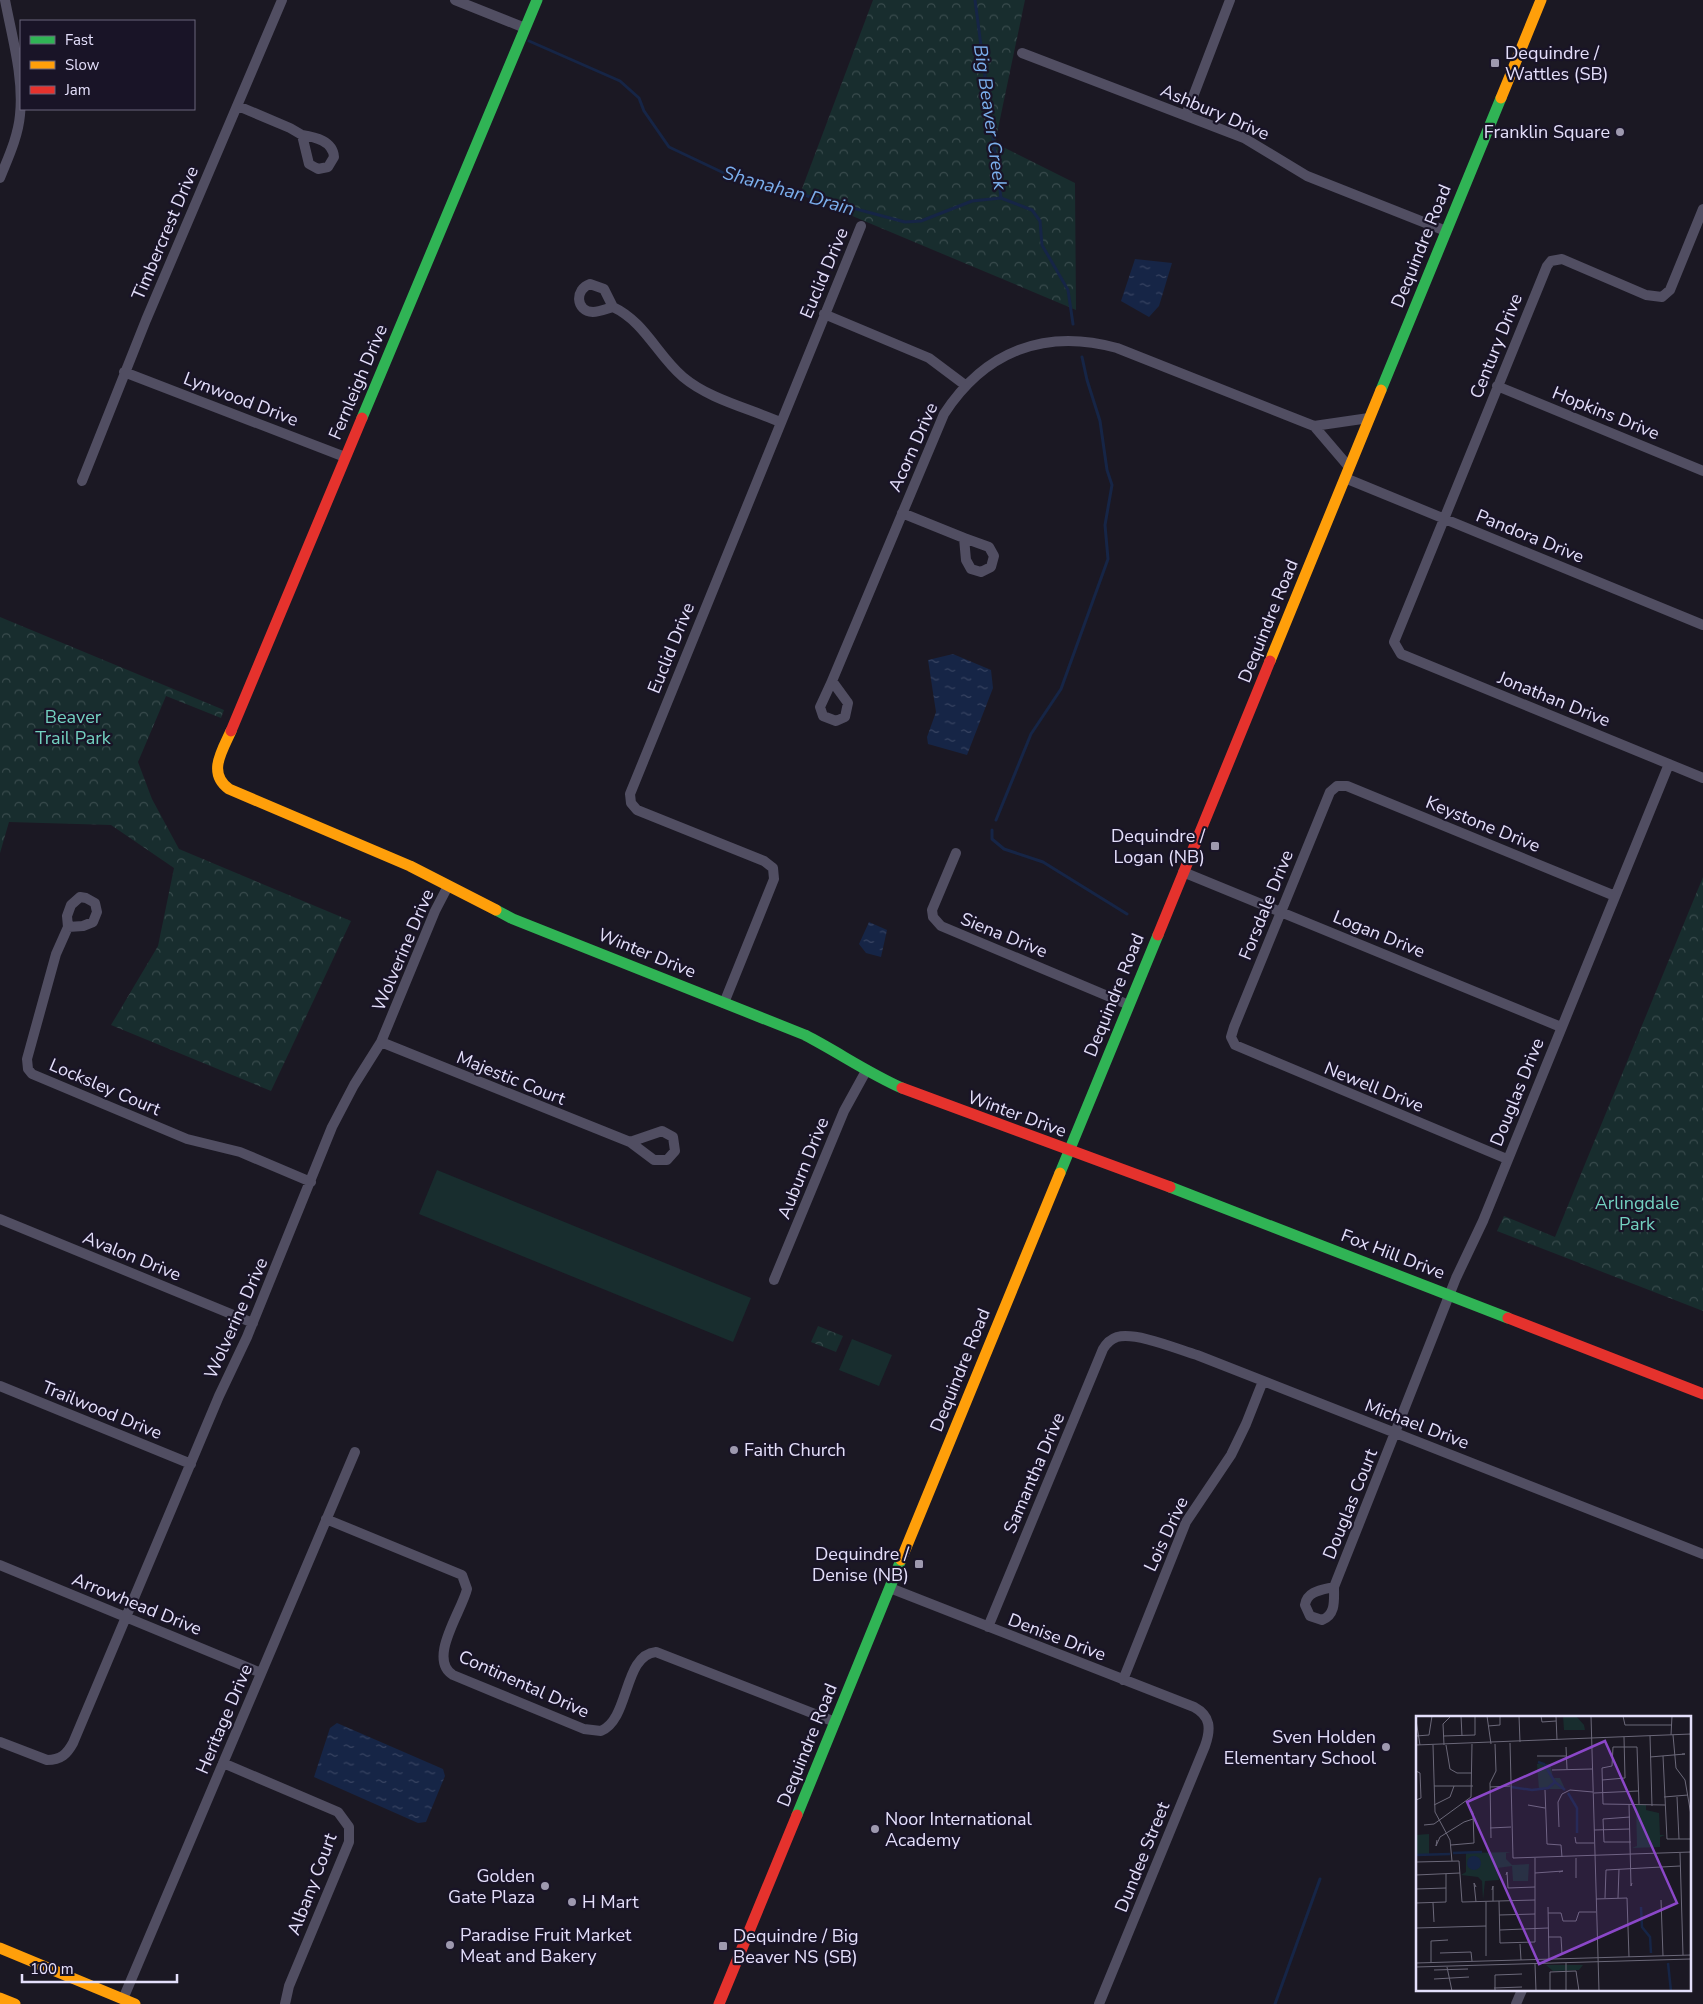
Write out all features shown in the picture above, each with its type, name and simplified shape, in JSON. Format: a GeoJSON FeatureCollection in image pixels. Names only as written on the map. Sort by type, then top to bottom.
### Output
{"type":"FeatureCollection","features":[{"type":"Feature","properties":{"kind":"street"},"geometry":{"type":"LineString","coordinates":[[5,0],[20,92]]}},
{"type":"Feature","properties":{"kind":"street","name":"Timbercrest Drive"},"geometry":{"type":"LineString","coordinates":[[82,481],[124,372],[282,0]]}},
{"type":"Feature","properties":{"kind":"street"},"geometry":{"type":"LineString","coordinates":[[455,0],[525,28]]}},
{"type":"Feature","properties":{"kind":"street","name":"Fernleigh Drive"},"geometry":{"type":"LineString","coordinates":[[218,778],[218,764],[537,0]]}},
{"type":"Feature","properties":{"kind":"street"},"geometry":{"type":"LineString","coordinates":[[1186,115],[1230,0]]}},
{"type":"Feature","properties":{"kind":"street","name":"Dequindre Road"},"geometry":{"type":"LineString","coordinates":[[719,2004],[1541,0]]}},
{"type":"Feature","properties":{"kind":"street","name":"Ashbury Drive"},"geometry":{"type":"LineString","coordinates":[[1022,53],[1186,115],[1250,142],[1307,176],[1446,232]]}},
{"type":"Feature","properties":{"kind":"street"},"geometry":{"type":"LineString","coordinates":[[238,106],[290,128],[302,136]]}},
{"type":"Feature","properties":{"kind":"street"},"geometry":{"type":"LineString","coordinates":[[0,178],[16,137],[20,110]]}},
{"type":"Feature","properties":{"kind":"street","name":"Century Drive"},"geometry":{"type":"LineString","coordinates":[[1394,647],[1397,631],[1544,271],[1551,261],[1562,259],[1646,295],[1662,296],[1670,290],[1703,209]]}},
{"type":"Feature","properties":{"kind":"street","name":"Euclid Drive"},"geometry":{"type":"LineString","coordinates":[[724,1003],[774,880],[772,868],[764,861],[637,810],[631,803],[630,794],[861,226]]}},
{"type":"Feature","properties":{"kind":"street"},"geometry":{"type":"LineString","coordinates":[[613,307],[634,320],[673,368],[694,385],[780,422]]}},
{"type":"Feature","properties":{"kind":"street"},"geometry":{"type":"LineString","coordinates":[[824,314],[929,358],[965,386]]}},
{"type":"Feature","properties":{"kind":"street","name":"Acorn Drive"},"geometry":{"type":"LineString","coordinates":[[832,681],[944,414],[965,386],[984,368],[1013,352],[1045,342],[1083,340],[1129,352],[1314,426],[1347,472]]}},
{"type":"Feature","properties":{"kind":"street","name":"Lynwood Drive"},"geometry":{"type":"LineString","coordinates":[[124,372],[345,458]]}},
{"type":"Feature","properties":{"kind":"street","name":"Hopkins Drive"},"geometry":{"type":"LineString","coordinates":[[1497,386],[1703,471]]}},
{"type":"Feature","properties":{"kind":"street"},"geometry":{"type":"LineString","coordinates":[[1314,426],[1369,418]]}},
{"type":"Feature","properties":{"kind":"street","name":"Pandora Drive"},"geometry":{"type":"LineString","coordinates":[[1347,472],[1443,518],[1703,625]]}},
{"type":"Feature","properties":{"kind":"street"},"geometry":{"type":"LineString","coordinates":[[902,513],[964,538]]}},
{"type":"Feature","properties":{"kind":"street","name":"Jonathan Drive"},"geometry":{"type":"LineString","coordinates":[[1394,647],[1400,654],[1703,778]]}},
{"type":"Feature","properties":{"kind":"street","name":"Douglas Drive"},"geometry":{"type":"LineString","coordinates":[[1396,1433],[1449,1295],[1562,1027],[1669,764]]}},
{"type":"Feature","properties":{"kind":"street","name":"Winter Drive"},"geometry":{"type":"LineString","coordinates":[[218,778],[222,784],[233,792],[404,863],[513,919],[817,1040],[888,1083],[934,1102],[1069,1151]]}},
{"type":"Feature","properties":{"kind":"street","name":"Keystone Drive"},"geometry":{"type":"LineString","coordinates":[[1337,786],[1346,786],[1615,896]]}},
{"type":"Feature","properties":{"kind":"street","name":"Forsdale Drive"},"geometry":{"type":"LineString","coordinates":[[1232,1041],[1234,1027],[1330,792],[1337,786]]}},
{"type":"Feature","properties":{"kind":"street","name":"Siena Drive"},"geometry":{"type":"LineString","coordinates":[[956,853],[932,910],[933,916],[940,926],[1129,1005]]}},
{"type":"Feature","properties":{"kind":"street","name":"Logan Drive"},"geometry":{"type":"LineString","coordinates":[[1183,872],[1562,1027]]}},
{"type":"Feature","properties":{"kind":"street","name":"Wolverine Drive"},"geometry":{"type":"LineString","coordinates":[[0,1742],[40,1758],[54,1760],[64,1756],[73,1743],[253,1323],[342,1108],[381,1042],[435,911],[448,886]]}},
{"type":"Feature","properties":{"kind":"street","name":"Locksley Court"},"geometry":{"type":"LineString","coordinates":[[68,928],[56,954],[27,1059],[28,1069],[32,1074],[187,1139],[240,1152],[311,1182]]}},
{"type":"Feature","properties":{"kind":"street","name":"Newell Drive"},"geometry":{"type":"LineString","coordinates":[[1232,1041],[1235,1046],[1245,1051],[1507,1159]]}},
{"type":"Feature","properties":{"kind":"street","name":"Majestic Court"},"geometry":{"type":"LineString","coordinates":[[381,1042],[630,1142]]}},
{"type":"Feature","properties":{"kind":"street","name":"Auburn Drive"},"geometry":{"type":"LineString","coordinates":[[774,1280],[844,1111],[866,1071]]}},
{"type":"Feature","properties":{"kind":"street","name":"Fox Hill Drive"},"geometry":{"type":"LineString","coordinates":[[1069,1151],[1213,1202],[1703,1394]]}},
{"type":"Feature","properties":{"kind":"street","name":"Avalon Drive"},"geometry":{"type":"LineString","coordinates":[[0,1219],[253,1323]]}},
{"type":"Feature","properties":{"kind":"street","name":"Michael Drive"},"geometry":{"type":"LineString","coordinates":[[1117,1337],[1136,1338],[1170,1346],[1703,1554]]}},
{"type":"Feature","properties":{"kind":"street","name":"Samantha Drive"},"geometry":{"type":"LineString","coordinates":[[988,1627],[1103,1349],[1110,1341],[1117,1337]]}},
{"type":"Feature","properties":{"kind":"street","name":"Lois Drive"},"geometry":{"type":"LineString","coordinates":[[1123,1680],[1186,1522],[1231,1455],[1263,1382]]}},
{"type":"Feature","properties":{"kind":"street","name":"Trailwood Drive"},"geometry":{"type":"LineString","coordinates":[[0,1386],[191,1464]]}},
{"type":"Feature","properties":{"kind":"street","name":"Douglas Court"},"geometry":{"type":"LineString","coordinates":[[1334,1587],[1396,1433]]}},
{"type":"Feature","properties":{"kind":"street","name":"Heritage Drive"},"geometry":{"type":"LineString","coordinates":[[123,1999],[355,1452]]}},
{"type":"Feature","properties":{"kind":"street","name":"Continental Drive"},"geometry":{"type":"LineString","coordinates":[[326,1519],[462,1575],[467,1589],[442,1653],[445,1668],[453,1674],[584,1729],[602,1731],[611,1725],[638,1664],[646,1654],[656,1652],[835,1722]]}},
{"type":"Feature","properties":{"kind":"street","name":"Arrowhead Drive"},"geometry":{"type":"LineString","coordinates":[[0,1565],[261,1673]]}},
{"type":"Feature","properties":{"kind":"street","name":"Denise Drive"},"geometry":{"type":"LineString","coordinates":[[890,1588],[1194,1706],[1205,1714],[1208,1720]]}},
{"type":"Feature","properties":{"kind":"street","name":"Dundee Street"},"geometry":{"type":"LineString","coordinates":[[1100,2004],[1205,1746],[1209,1731],[1208,1720]]}},
{"type":"Feature","properties":{"kind":"street","name":"Albany Court"},"geometry":{"type":"LineString","coordinates":[[223,1763],[338,1812],[349,1827],[349,1842],[289,1986],[285,2004]]}},
{"type":"Feature","properties":{"kind":"street"},"geometry":{"type":"LineString","coordinates":[[0,1948],[135,2004]]}},
{"type":"Feature","properties":{"kind":"street"},"geometry":{"type":"LineString","coordinates":[[1516,2004],[1521,1992]]}},
{"type":"Feature","properties":{"kind":"street"},"geometry":{"type":"LineString","coordinates":[[0,1998],[15,2004]]}},
{"type":"Feature","properties":{"kind":"green space"},"geometry":{"type":"Polygon","coordinates":[[[873,0],[1025,0],[995,143],[1075,183],[1076,310],[800,194],[873,0]]]}},
{"type":"Feature","properties":{"kind":"green space","name":"Beaver Trail Park"},"geometry":{"type":"Polygon","coordinates":[[[0,617],[224,710],[221,718],[166,696],[138,762],[152,799],[179,849],[351,921],[271,1091],[111,1025],[158,946],[174,868],[111,825],[9,822],[0,853],[0,617]]]}},
{"type":"Feature","properties":{"kind":"green space","name":"Arlingdale Park"},"geometry":{"type":"Polygon","coordinates":[[[1703,877],[1703,1311],[1497,1231],[1504,1216],[1555,1237],[1703,877]]]}},
{"type":"Feature","properties":{"kind":"green space"},"geometry":{"type":"Polygon","coordinates":[[[437,1170],[751,1298],[733,1342],[419,1214],[437,1170]]]}},
{"type":"Feature","properties":{"kind":"green space"},"geometry":{"type":"Polygon","coordinates":[[[818,1326],[843,1336],[836,1352],[811,1342],[818,1326]]]}},
{"type":"Feature","properties":{"kind":"green space"},"geometry":{"type":"Polygon","coordinates":[[[852,1339],[892,1355],[879,1386],[839,1370],[852,1339]]]}},
{"type":"Feature","properties":{"kind":"water"},"geometry":{"type":"Polygon","coordinates":[[[1135,259],[1172,263],[1159,306],[1149,317],[1121,301],[1135,259]]]}},
{"type":"Feature","properties":{"kind":"water"},"geometry":{"type":"Polygon","coordinates":[[[953,654],[991,670],[993,688],[967,755],[928,744],[927,737],[936,712],[928,660],[953,654]]]}},
{"type":"Feature","properties":{"kind":"water"},"geometry":{"type":"Polygon","coordinates":[[[869,922],[887,930],[881,957],[866,953],[859,944],[869,922]]]}},
{"type":"Feature","properties":{"kind":"water"},"geometry":{"type":"Polygon","coordinates":[[[337,1723],[443,1769],[445,1776],[426,1822],[418,1823],[314,1777],[330,1728],[337,1723]]]}},
{"type":"Feature","properties":{"kind":"waterway","name":"Big Beaver Creek"},"geometry":{"type":"LineString","coordinates":[[975,0],[1001,198]]}},
{"type":"Feature","properties":{"kind":"waterway","name":"Shanahan Drain"},"geometry":{"type":"LineString","coordinates":[[529,41],[620,81],[639,98],[644,111],[669,147],[728,175],[905,222],[921,221],[972,201],[1001,198],[1032,210],[1040,221],[1042,245],[1068,290],[1073,324]]}},
{"type":"Feature","properties":{"kind":"waterway","name":"Big Beaver Creek"},"geometry":{"type":"LineString","coordinates":[[996,820],[1031,734],[1061,689],[1108,559],[1105,525],[1112,485],[1107,470],[1100,421],[1082,357]]}},
{"type":"Feature","properties":{"kind":"waterway","name":"Big Beaver Creek"},"geometry":{"type":"LineString","coordinates":[[992,830],[992,839],[1004,849],[1043,862],[1127,914]]}},
{"type":"Feature","properties":{"kind":"waterway","name":"Big Beaver Creek"},"geometry":{"type":"LineString","coordinates":[[1275,2004],[1320,1879]]}},
{"type":"Feature","properties":{"kind":"traffic: fast"},"geometry":{"type":"LineString","coordinates":[[362,418],[537,0]]}},
{"type":"Feature","properties":{"kind":"traffic: fast"},"geometry":{"type":"LineString","coordinates":[[1381,390],[1501,98]]}},
{"type":"Feature","properties":{"kind":"traffic: fast"},"geometry":{"type":"LineString","coordinates":[[496,910],[513,919],[805,1035],[902,1088]]}},
{"type":"Feature","properties":{"kind":"traffic: fast"},"geometry":{"type":"LineString","coordinates":[[1060,1173],[1158,935]]}},
{"type":"Feature","properties":{"kind":"traffic: fast"},"geometry":{"type":"LineString","coordinates":[[1170,1187],[1508,1318]]}},
{"type":"Feature","properties":{"kind":"traffic: fast"},"geometry":{"type":"LineString","coordinates":[[797,1815],[901,1560]]}},
{"type":"Feature","properties":{"kind":"traffic: slow"},"geometry":{"type":"LineString","coordinates":[[1501,98],[1541,0]]}},
{"type":"Feature","properties":{"kind":"traffic: slow"},"geometry":{"type":"LineString","coordinates":[[1270,661],[1381,390]]}},
{"type":"Feature","properties":{"kind":"traffic: slow"},"geometry":{"type":"LineString","coordinates":[[231,731],[218,761],[219,776],[222,783],[229,789],[410,866],[496,910]]}},
{"type":"Feature","properties":{"kind":"traffic: slow"},"geometry":{"type":"LineString","coordinates":[[901,1560],[1060,1173]]}},
{"type":"Feature","properties":{"kind":"traffic: slow"},"geometry":{"type":"LineString","coordinates":[[0,1948],[135,2004]]}},
{"type":"Feature","properties":{"kind":"traffic: slow"},"geometry":{"type":"LineString","coordinates":[[0,1998],[15,2004]]}},
{"type":"Feature","properties":{"kind":"traffic: jam"},"geometry":{"type":"LineString","coordinates":[[231,731],[362,418]]}},
{"type":"Feature","properties":{"kind":"traffic: jam"},"geometry":{"type":"LineString","coordinates":[[1158,935],[1270,661]]}},
{"type":"Feature","properties":{"kind":"traffic: jam"},"geometry":{"type":"LineString","coordinates":[[902,1088],[1170,1187]]}},
{"type":"Feature","properties":{"kind":"traffic: jam"},"geometry":{"type":"LineString","coordinates":[[1508,1318],[1703,1394]]}},
{"type":"Feature","properties":{"kind":"traffic: jam"},"geometry":{"type":"LineString","coordinates":[[719,2004],[797,1815]]}},
{"type":"Feature","properties":{"kind":"place","name":"Dequindre / Wattles (SB)"},"geometry":{"type":"Point","coordinates":[1495,63]}},
{"type":"Feature","properties":{"kind":"place","name":"Franklin Square"},"geometry":{"type":"Point","coordinates":[1620,132]}},
{"type":"Feature","properties":{"kind":"place","name":"Dequindre / Logan (NB)"},"geometry":{"type":"Point","coordinates":[1215,846]}},
{"type":"Feature","properties":{"kind":"place","name":"Faith Church"},"geometry":{"type":"Point","coordinates":[734,1450]}},
{"type":"Feature","properties":{"kind":"place","name":"Dequindre / Denise (NB)"},"geometry":{"type":"Point","coordinates":[919,1564]}},
{"type":"Feature","properties":{"kind":"place","name":"Sven Holden Elementary School"},"geometry":{"type":"Point","coordinates":[1386,1747]}},
{"type":"Feature","properties":{"kind":"place","name":"Noor International Academy"},"geometry":{"type":"Point","coordinates":[875,1829]}},
{"type":"Feature","properties":{"kind":"place","name":"Golden Gate Plaza"},"geometry":{"type":"Point","coordinates":[545,1886]}},
{"type":"Feature","properties":{"kind":"place","name":"H Mart"},"geometry":{"type":"Point","coordinates":[572,1902]}},
{"type":"Feature","properties":{"kind":"place","name":"Paradise Fruit Market Meat and Bakery"},"geometry":{"type":"Point","coordinates":[450,1945]}},
{"type":"Feature","properties":{"kind":"place","name":"Dequindre / Big Beaver NS (SB)"},"geometry":{"type":"Point","coordinates":[723,1946]}}]}
